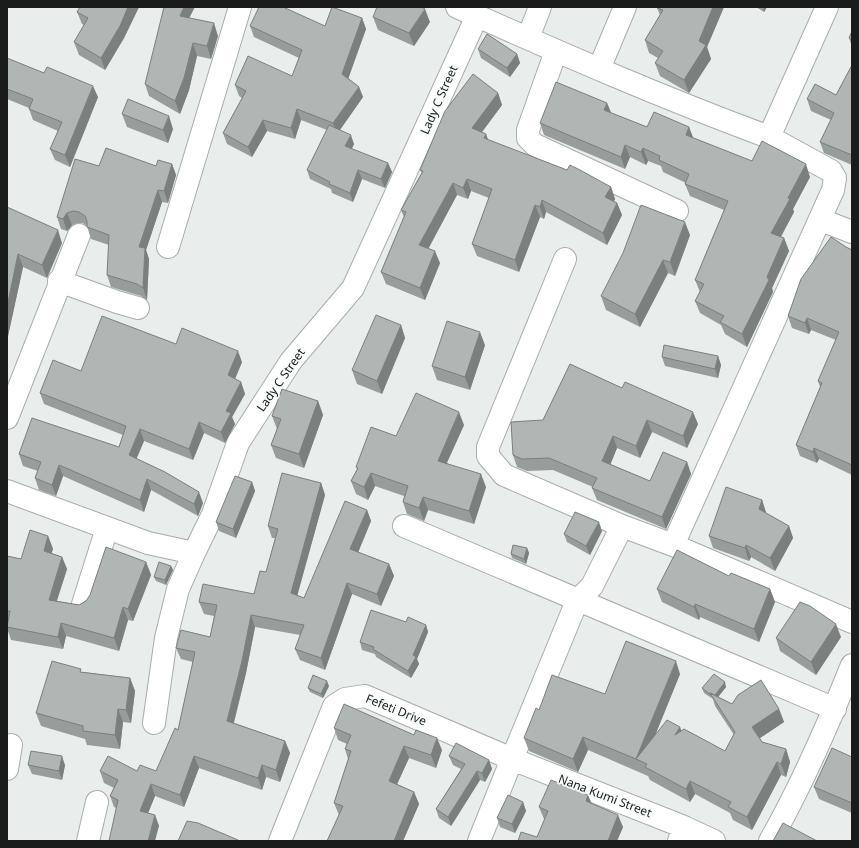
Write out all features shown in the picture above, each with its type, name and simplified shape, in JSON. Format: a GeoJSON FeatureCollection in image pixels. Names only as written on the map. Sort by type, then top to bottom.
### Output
{"type":"FeatureCollection","features":[{"type":"Feature","properties":{"kind":"street"},"geometry":{"type":"LineString","coordinates":[[168,247],[240,7]]}},
{"type":"Feature","properties":{"kind":"street"},"geometry":{"type":"LineString","coordinates":[[528,38],[540,7]]}},
{"type":"Feature","properties":{"kind":"street"},"geometry":{"type":"LineString","coordinates":[[599,69],[625,7]]}},
{"type":"Feature","properties":{"kind":"street"},"geometry":{"type":"LineString","coordinates":[[769,137],[827,7]]}},
{"type":"Feature","properties":{"kind":"street"},"geometry":{"type":"LineString","coordinates":[[467,11],[697,111],[769,137],[831,171],[835,178],[833,190],[821,220],[749,373],[673,545]]}},
{"type":"Feature","properties":{"kind":"street","name":"Lady C Street"},"geometry":{"type":"LineString","coordinates":[[154,723],[166,638],[178,589],[213,514],[238,443],[291,361],[353,288],[467,11]]}},
{"type":"Feature","properties":{"kind":"street"},"geometry":{"type":"LineString","coordinates":[[556,51],[528,130],[528,138],[535,145],[677,211]]}},
{"type":"Feature","properties":{"kind":"street"},"geometry":{"type":"LineString","coordinates":[[821,220],[852,232]]}},
{"type":"Feature","properties":{"kind":"street"},"geometry":{"type":"LineString","coordinates":[[7,418],[59,281],[79,235]]}},
{"type":"Feature","properties":{"kind":"street"},"geometry":{"type":"LineString","coordinates":[[565,259],[488,447],[488,456],[504,475],[622,526],[673,545],[852,622]]}},
{"type":"Feature","properties":{"kind":"street"},"geometry":{"type":"LineString","coordinates":[[59,281],[138,308]]}},
{"type":"Feature","properties":{"kind":"street"},"geometry":{"type":"LineString","coordinates":[[7,491],[148,544],[194,553]]}},
{"type":"Feature","properties":{"kind":"street"},"geometry":{"type":"LineString","coordinates":[[404,526],[577,601],[835,709]]}},
{"type":"Feature","properties":{"kind":"street"},"geometry":{"type":"LineString","coordinates":[[479,841],[577,601],[592,586],[622,526]]}},
{"type":"Feature","properties":{"kind":"street"},"geometry":{"type":"LineString","coordinates":[[83,604],[107,528]]}},
{"type":"Feature","properties":{"kind":"street"},"geometry":{"type":"LineString","coordinates":[[770,841],[783,819],[835,709],[852,665]]}},
{"type":"Feature","properties":{"kind":"street","name":"Fefeti Drive"},"geometry":{"type":"LineString","coordinates":[[280,841],[334,706],[345,699],[365,696],[512,759]]}},
{"type":"Feature","properties":{"kind":"street"},"geometry":{"type":"LineString","coordinates":[[7,769],[11,745]]}},
{"type":"Feature","properties":{"kind":"street","name":"Nana Kumi Street"},"geometry":{"type":"LineString","coordinates":[[512,759],[682,834],[714,841]]}},
{"type":"Feature","properties":{"kind":"street"},"geometry":{"type":"LineString","coordinates":[[88,841],[97,802]]}},
{"type":"Feature","properties":{"kind":"building"},"geometry":{"type":"Polygon","coordinates":[[[80,7],[128,7],[120,26],[101,58],[74,42],[88,18],[77,12],[80,7]]]}},
{"type":"Feature","properties":{"kind":"building"},"geometry":{"type":"Polygon","coordinates":[[[164,7],[184,7],[180,16],[214,23],[207,46],[193,43],[184,78],[175,101],[145,84],[164,7]]]}},
{"type":"Feature","properties":{"kind":"building"},"geometry":{"type":"Polygon","coordinates":[[[259,7],[283,7],[325,26],[332,7],[362,18],[342,74],[359,87],[333,123],[297,109],[291,128],[263,120],[248,147],[223,133],[246,91],[235,85],[248,56],[292,76],[302,50],[250,26],[259,7]]]}},
{"type":"Feature","properties":{"kind":"building"},"geometry":{"type":"Polygon","coordinates":[[[377,7],[421,7],[425,9],[409,33],[373,17],[377,7]]]}},
{"type":"Feature","properties":{"kind":"building"},"geometry":{"type":"Polygon","coordinates":[[[713,7],[699,41],[706,45],[684,80],[655,63],[663,51],[645,40],[663,10],[657,8],[713,7]]]}},
{"type":"Feature","properties":{"kind":"building"},"geometry":{"type":"Polygon","coordinates":[[[852,31],[852,40],[849,38],[852,31]]]}},
{"type":"Feature","properties":{"kind":"building"},"geometry":{"type":"Polygon","coordinates":[[[487,34],[517,54],[507,68],[478,49],[487,34]]]}},
{"type":"Feature","properties":{"kind":"building"},"geometry":{"type":"Polygon","coordinates":[[[7,58],[44,73],[47,67],[93,86],[65,155],[50,149],[62,122],[29,109],[33,99],[7,89],[7,58]]]}},
{"type":"Feature","properties":{"kind":"building"},"geometry":{"type":"Polygon","coordinates":[[[852,65],[852,155],[820,142],[834,113],[807,99],[815,84],[836,95],[852,65]]]}},
{"type":"Feature","properties":{"kind":"building"},"geometry":{"type":"Polygon","coordinates":[[[473,74],[498,93],[472,128],[486,134],[484,138],[567,170],[570,165],[580,170],[611,187],[605,197],[617,203],[603,233],[542,200],[540,207],[535,205],[515,260],[472,244],[492,189],[467,179],[463,188],[453,183],[419,245],[435,251],[420,288],[381,272],[406,212],[401,210],[423,171],[420,170],[445,111],[473,74]]]}},
{"type":"Feature","properties":{"kind":"building"},"geometry":{"type":"Polygon","coordinates":[[[556,82],[607,103],[604,110],[647,127],[654,112],[689,127],[686,135],[752,161],[762,141],[806,164],[788,198],[790,199],[771,233],[784,238],[767,277],[769,280],[742,334],[720,322],[724,316],[695,301],[704,284],[695,280],[728,201],[685,184],[689,174],[659,160],[660,156],[643,148],[641,152],[625,145],[621,157],[540,123],[556,82]]]}},
{"type":"Feature","properties":{"kind":"building"},"geometry":{"type":"Polygon","coordinates":[[[128,99],[169,116],[163,130],[122,114],[128,99]]]}},
{"type":"Feature","properties":{"kind":"building"},"geometry":{"type":"Polygon","coordinates":[[[329,125],[351,135],[345,146],[388,163],[381,179],[358,170],[350,193],[329,184],[330,182],[307,170],[329,125]]]}},
{"type":"Feature","properties":{"kind":"building"},"geometry":{"type":"Polygon","coordinates":[[[106,148],[156,166],[158,160],[172,164],[164,191],[158,190],[139,247],[145,248],[143,288],[137,284],[107,275],[109,235],[87,227],[85,216],[79,212],[73,211],[67,213],[63,219],[57,217],[75,159],[99,166],[106,148]]]}},
{"type":"Feature","properties":{"kind":"building"},"geometry":{"type":"Polygon","coordinates":[[[641,205],[685,222],[670,262],[663,260],[635,314],[601,296],[623,253],[641,205]]]}},
{"type":"Feature","properties":{"kind":"building"},"geometry":{"type":"Polygon","coordinates":[[[7,207],[58,230],[42,265],[18,254],[7,307],[7,207]]]}},
{"type":"Feature","properties":{"kind":"building"},"geometry":{"type":"Polygon","coordinates":[[[831,237],[852,250],[852,465],[814,448],[813,452],[796,445],[822,383],[818,381],[839,332],[807,318],[805,323],[788,316],[801,279],[831,237]]]}},
{"type":"Feature","properties":{"kind":"building"},"geometry":{"type":"Polygon","coordinates":[[[376,315],[401,325],[377,381],[352,370],[376,315]]]}},
{"type":"Feature","properties":{"kind":"building"},"geometry":{"type":"Polygon","coordinates":[[[102,316],[176,344],[182,328],[238,351],[228,375],[241,382],[226,411],[231,413],[221,432],[199,422],[189,449],[140,429],[129,455],[165,472],[199,492],[194,504],[147,479],[140,500],[59,465],[52,485],[35,478],[41,462],[19,454],[32,418],[119,447],[126,426],[40,393],[53,360],[81,371],[102,316]]]}},
{"type":"Feature","properties":{"kind":"building"},"geometry":{"type":"Polygon","coordinates":[[[447,321],[480,332],[465,377],[432,366],[447,321]]]}},
{"type":"Feature","properties":{"kind":"building"},"geometry":{"type":"Polygon","coordinates":[[[664,345],[718,356],[715,369],[662,357],[664,345]]]}},
{"type":"Feature","properties":{"kind":"building"},"geometry":{"type":"Polygon","coordinates":[[[570,364],[622,388],[625,382],[693,412],[683,436],[647,420],[636,446],[613,436],[602,461],[650,481],[663,452],[687,462],[662,517],[592,488],[597,478],[549,458],[522,459],[513,455],[511,422],[543,420],[570,364]]]}},
{"type":"Feature","properties":{"kind":"building"},"geometry":{"type":"Polygon","coordinates":[[[282,389],[318,401],[299,454],[271,445],[281,419],[272,416],[282,389]]]}},
{"type":"Feature","properties":{"kind":"building"},"geometry":{"type":"Polygon","coordinates":[[[416,393],[459,412],[438,461],[481,474],[469,511],[423,497],[419,508],[403,502],[408,486],[371,473],[364,487],[351,481],[358,468],[356,467],[371,427],[396,436],[416,393]]]}},
{"type":"Feature","properties":{"kind":"building"},"geometry":{"type":"Polygon","coordinates":[[[282,473],[321,483],[291,593],[304,598],[345,501],[367,510],[350,549],[389,564],[377,594],[347,583],[321,658],[295,649],[304,625],[251,615],[242,661],[227,721],[285,741],[276,770],[262,765],[258,778],[194,756],[180,795],[151,784],[140,811],[155,815],[148,841],[109,841],[118,800],[110,796],[118,780],[100,771],[108,756],[137,771],[140,765],[156,771],[175,728],[178,730],[195,652],[176,648],[181,630],[210,637],[217,605],[199,602],[203,584],[254,594],[260,571],[266,572],[278,529],[268,526],[282,473]]]}},
{"type":"Feature","properties":{"kind":"building"},"geometry":{"type":"Polygon","coordinates":[[[235,476],[252,482],[233,529],[216,522],[235,476]]]}},
{"type":"Feature","properties":{"kind":"building"},"geometry":{"type":"Polygon","coordinates":[[[726,487],[762,500],[759,509],[789,526],[770,558],[746,545],[745,548],[709,536],[726,487]]]}},
{"type":"Feature","properties":{"kind":"building"},"geometry":{"type":"Polygon","coordinates":[[[575,512],[599,522],[586,546],[564,534],[575,512]]]}},
{"type":"Feature","properties":{"kind":"building"},"geometry":{"type":"Polygon","coordinates":[[[30,530],[48,536],[44,551],[62,557],[49,600],[79,605],[86,601],[90,595],[106,547],[146,562],[128,609],[123,607],[114,638],[61,623],[58,637],[7,627],[10,611],[7,611],[7,556],[21,559],[30,530]]]}},
{"type":"Feature","properties":{"kind":"building"},"geometry":{"type":"Polygon","coordinates":[[[513,545],[527,548],[524,559],[511,554],[513,545]]]}},
{"type":"Feature","properties":{"kind":"building"},"geometry":{"type":"Polygon","coordinates":[[[677,550],[729,576],[731,573],[770,589],[754,629],[695,604],[694,607],[657,589],[677,550]]]}},
{"type":"Feature","properties":{"kind":"building"},"geometry":{"type":"Polygon","coordinates":[[[159,562],[171,566],[165,580],[154,577],[159,562]]]}},
{"type":"Feature","properties":{"kind":"building"},"geometry":{"type":"Polygon","coordinates":[[[800,602],[810,606],[836,624],[811,662],[776,638],[800,602]]]}},
{"type":"Feature","properties":{"kind":"building"},"geometry":{"type":"Polygon","coordinates":[[[371,610],[406,622],[408,617],[426,625],[413,655],[416,657],[408,671],[373,649],[374,647],[360,642],[371,610]]]}},
{"type":"Feature","properties":{"kind":"building"},"geometry":{"type":"Polygon","coordinates":[[[626,641],[676,661],[636,759],[583,737],[573,759],[524,738],[536,708],[539,710],[552,675],[605,694],[626,641]]]}},
{"type":"Feature","properties":{"kind":"building"},"geometry":{"type":"Polygon","coordinates":[[[52,661],[81,669],[80,672],[130,678],[126,710],[118,709],[115,735],[83,731],[83,726],[36,713],[52,661]]]}},
{"type":"Feature","properties":{"kind":"building"},"geometry":{"type":"Polygon","coordinates":[[[714,674],[725,682],[715,695],[710,693],[711,695],[702,688],[714,674]]]}},
{"type":"Feature","properties":{"kind":"building"},"geometry":{"type":"Polygon","coordinates":[[[313,675],[327,681],[321,694],[308,688],[313,675]]]}},
{"type":"Feature","properties":{"kind":"building"},"geometry":{"type":"Polygon","coordinates":[[[761,680],[779,709],[752,727],[762,742],[786,749],[781,764],[777,762],[747,817],[728,807],[731,802],[690,781],[686,789],[645,767],[647,764],[636,759],[667,720],[680,727],[675,735],[684,729],[725,751],[735,732],[710,693],[732,704],[738,695],[761,680]]]}},
{"type":"Feature","properties":{"kind":"building"},"geometry":{"type":"Polygon","coordinates":[[[344,704],[414,735],[416,730],[437,738],[431,755],[404,746],[389,781],[414,792],[394,841],[327,841],[343,806],[334,803],[351,751],[345,749],[351,735],[334,728],[344,704]]]}},
{"type":"Feature","properties":{"kind":"building"},"geometry":{"type":"Polygon","coordinates":[[[456,743],[489,760],[482,773],[477,771],[448,817],[436,809],[465,764],[449,756],[456,743]]]}},
{"type":"Feature","properties":{"kind":"building"},"geometry":{"type":"Polygon","coordinates":[[[832,748],[852,757],[852,803],[814,787],[832,748]]]}},
{"type":"Feature","properties":{"kind":"building"},"geometry":{"type":"Polygon","coordinates":[[[31,751],[62,756],[59,771],[28,765],[31,751]]]}},
{"type":"Feature","properties":{"kind":"building"},"geometry":{"type":"Polygon","coordinates":[[[551,780],[588,795],[586,801],[618,815],[608,841],[518,841],[521,832],[537,837],[548,811],[539,807],[551,780]]]}},
{"type":"Feature","properties":{"kind":"building"},"geometry":{"type":"Polygon","coordinates":[[[508,795],[523,802],[512,824],[497,818],[508,795]]]}},
{"type":"Feature","properties":{"kind":"building"},"geometry":{"type":"Polygon","coordinates":[[[187,821],[198,823],[238,840],[178,841],[187,821]]]}},
{"type":"Feature","properties":{"kind":"building"},"geometry":{"type":"Polygon","coordinates":[[[783,823],[817,841],[773,841],[783,823]]]}}]}
